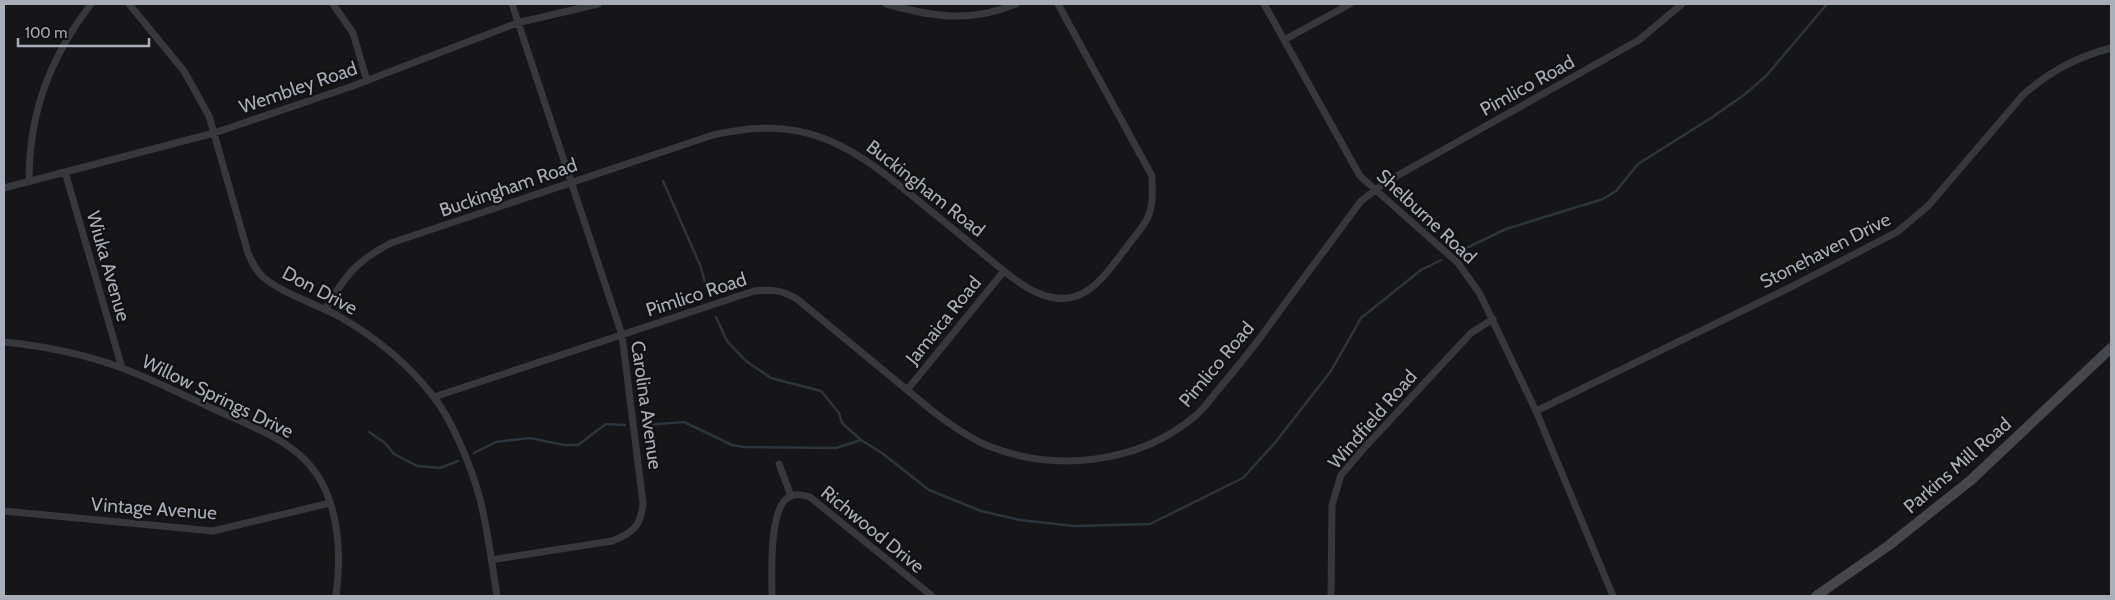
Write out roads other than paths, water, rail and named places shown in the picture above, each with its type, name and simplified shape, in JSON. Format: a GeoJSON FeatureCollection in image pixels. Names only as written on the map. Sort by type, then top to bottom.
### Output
{"type":"FeatureCollection","features":[{"type":"Feature","properties":{"kind":"street"},"geometry":{"type":"LineString","coordinates":[[29,181],[32,133],[38,104],[48,74],[66,39],[91,4]]}},
{"type":"Feature","properties":{"kind":"street","name":"Don Drive"},"geometry":{"type":"LineString","coordinates":[[129,4],[184,72],[209,116],[248,253],[257,271],[270,282],[326,310],[385,348],[434,397],[456,436],[473,476],[485,522],[497,596]]}},
{"type":"Feature","properties":{"kind":"street"},"geometry":{"type":"LineString","coordinates":[[333,4],[353,32],[367,81]]}},
{"type":"Feature","properties":{"kind":"street","name":"Carolina Avenue"},"geometry":{"type":"LineString","coordinates":[[491,560],[612,541],[623,537],[637,525],[642,516],[643,503],[622,336],[512,4]]}},
{"type":"Feature","properties":{"kind":"street","name":"Wembley Road"},"geometry":{"type":"LineString","coordinates":[[4,188],[214,133],[367,81],[517,23],[598,4]]}},
{"type":"Feature","properties":{"kind":"street"},"geometry":{"type":"LineString","coordinates":[[886,4],[950,17],[994,12],[1016,4]]}},
{"type":"Feature","properties":{"kind":"street","name":"Buckingham Road"},"geometry":{"type":"LineString","coordinates":[[326,310],[353,267],[391,243],[713,135],[736,130],[787,129],[809,133],[844,146],[877,167],[1004,271],[1036,292],[1048,297],[1062,299],[1075,297],[1086,292],[1104,277],[1148,218],[1151,207],[1152,176],[1058,4]]}},
{"type":"Feature","properties":{"kind":"street","name":"Shelburne Road"},"geometry":{"type":"LineString","coordinates":[[1264,4],[1360,176],[1458,263],[1472,280],[1493,319],[1536,411],[1614,596]]}},
{"type":"Feature","properties":{"kind":"street"},"geometry":{"type":"LineString","coordinates":[[1284,40],[1350,4]]}},
{"type":"Feature","properties":{"kind":"street","name":"Pimlico Road"},"geometry":{"type":"LineString","coordinates":[[434,397],[754,292],[769,289],[779,290],[797,299],[907,390],[958,429],[986,445],[1013,454],[1067,462],[1100,459],[1142,447],[1159,440],[1185,424],[1206,404],[1243,360],[1361,201],[1386,182],[1639,40],[1682,4]]}},
{"type":"Feature","properties":{"kind":"street","name":"Stonehaven Drive"},"geometry":{"type":"LineString","coordinates":[[1536,411],[1791,287],[1898,232],[1928,206],[2023,94],[2041,79],[2070,61],[2111,48]]}},
{"type":"Feature","properties":{"kind":"street","name":"Wiuka Avenue"},"geometry":{"type":"LineString","coordinates":[[65,172],[122,368]]}},
{"type":"Feature","properties":{"kind":"street","name":"Jamaica Road"},"geometry":{"type":"LineString","coordinates":[[907,390],[1004,271]]}},
{"type":"Feature","properties":{"kind":"street","name":"Windfield Road"},"geometry":{"type":"LineString","coordinates":[[1331,596],[1332,504],[1341,475],[1471,333],[1493,319]]}},
{"type":"Feature","properties":{"kind":"street","name":"Willow Springs Drive"},"geometry":{"type":"LineString","coordinates":[[4,342],[63,351],[122,368],[252,426],[278,440],[305,460],[330,502],[338,536],[339,561],[336,596]]}},
{"type":"Feature","properties":{"kind":"street","name":"Parkins Mill Road"},"geometry":{"type":"LineString","coordinates":[[1819,596],[1888,546],[1971,480],[2111,348]]}},
{"type":"Feature","properties":{"kind":"street","name":"Richwood Drive"},"geometry":{"type":"LineString","coordinates":[[779,464],[791,496]]}},
{"type":"Feature","properties":{"kind":"street","name":"Richwood Drive"},"geometry":{"type":"LineString","coordinates":[[772,596],[773,550],[777,514],[782,502],[791,496],[802,495],[810,497],[932,596]]}},
{"type":"Feature","properties":{"kind":"street","name":"Vintage Avenue"},"geometry":{"type":"LineString","coordinates":[[4,511],[213,532],[330,502]]}},
{"type":"Feature","properties":{"kind":"waterway"},"geometry":{"type":"LineString","coordinates":[[1460,251],[1506,229],[1603,199],[1616,191],[1638,164],[1711,118],[1744,95],[1766,76],[1827,4]]}},
{"type":"Feature","properties":{"kind":"waterway"},"geometry":{"type":"LineString","coordinates":[[663,181],[700,265],[709,296]]}},
{"type":"Feature","properties":{"kind":"waterway"},"geometry":{"type":"LineString","coordinates":[[716,317],[727,341],[746,361],[771,378],[821,391],[839,413],[842,423],[861,440],[882,453],[929,490],[981,511],[1020,520],[1074,526],[1150,524],[1243,478],[1274,444],[1331,371],[1361,318],[1421,270],[1441,260]]}},
{"type":"Feature","properties":{"kind":"waterway"},"geometry":{"type":"LineString","coordinates":[[645,425],[684,422],[732,445],[744,447],[836,448],[861,440]]}},
{"type":"Feature","properties":{"kind":"waterway"},"geometry":{"type":"LineString","coordinates":[[474,453],[496,442],[530,438],[564,445],[578,445],[606,424],[625,425]]}},
{"type":"Feature","properties":{"kind":"waterway"},"geometry":{"type":"LineString","coordinates":[[369,432],[385,443],[394,454],[417,466],[440,468],[458,461]]}}]}
